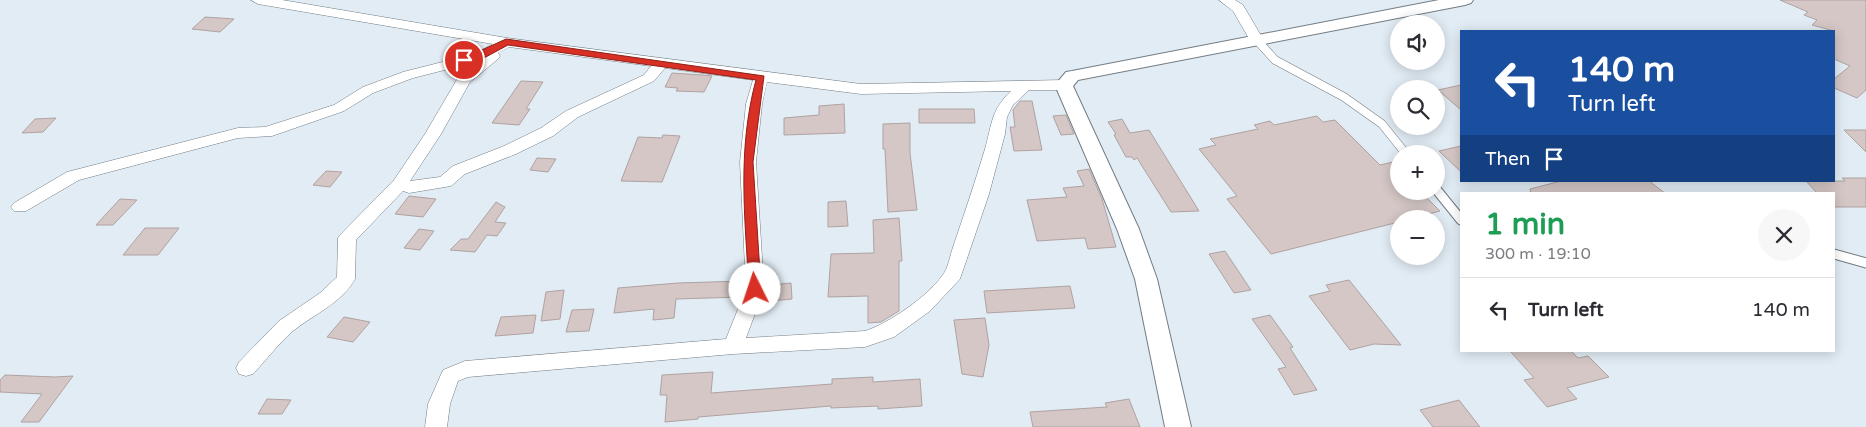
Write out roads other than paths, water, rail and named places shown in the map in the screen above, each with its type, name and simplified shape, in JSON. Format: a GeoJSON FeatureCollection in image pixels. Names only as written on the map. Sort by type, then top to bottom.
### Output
{"type":"FeatureCollection","features":[{"type":"Feature","properties":{"kind":"street"},"geometry":{"type":"LineString","coordinates":[[258,0],[506,42],[761,78],[861,88],[1064,85],[1072,76],[1465,0]]}},
{"type":"Feature","properties":{"kind":"street"},"geometry":{"type":"LineString","coordinates":[[1226,0],[1238,8],[1256,39]]}},
{"type":"Feature","properties":{"kind":"street"},"geometry":{"type":"LineString","coordinates":[[246,368],[286,326],[327,298],[346,279],[347,238],[400,184],[433,134],[464,79],[502,50],[506,42]]}},
{"type":"Feature","properties":{"kind":"street"},"geometry":{"type":"LineString","coordinates":[[20,207],[73,176],[238,133],[266,132],[339,108],[368,90],[408,75],[479,57],[506,42]]}},
{"type":"Feature","properties":{"kind":"street"},"geometry":{"type":"LineString","coordinates":[[400,184],[409,187],[445,182],[460,170],[547,132],[572,114],[649,78],[660,64]]}},
{"type":"Feature","properties":{"kind":"street"},"geometry":{"type":"LineString","coordinates":[[734,346],[755,289],[748,162],[754,104],[761,78]]}},
{"type":"Feature","properties":{"kind":"street"},"geometry":{"type":"LineString","coordinates":[[1064,85],[1128,229],[1146,279],[1178,427]]}},
{"type":"Feature","properties":{"kind":"street"},"geometry":{"type":"LineString","coordinates":[[436,427],[439,404],[450,376],[464,369],[734,346],[865,339],[887,332],[923,306],[951,279],[980,194],[997,134],[999,117],[1007,103],[1026,86]]}},
{"type":"Feature","properties":{"kind":"lane"},"geometry":{"type":"LineString","coordinates":[[1256,39],[1275,60],[1344,97],[1382,124],[1399,145]]}},
{"type":"Feature","properties":{"kind":"lane"},"geometry":{"type":"LineString","coordinates":[[1445,200],[1460,219]]}},
{"type":"Feature","properties":{"kind":"lane"},"geometry":{"type":"LineString","coordinates":[[1835,254],[1866,263]]}}]}
